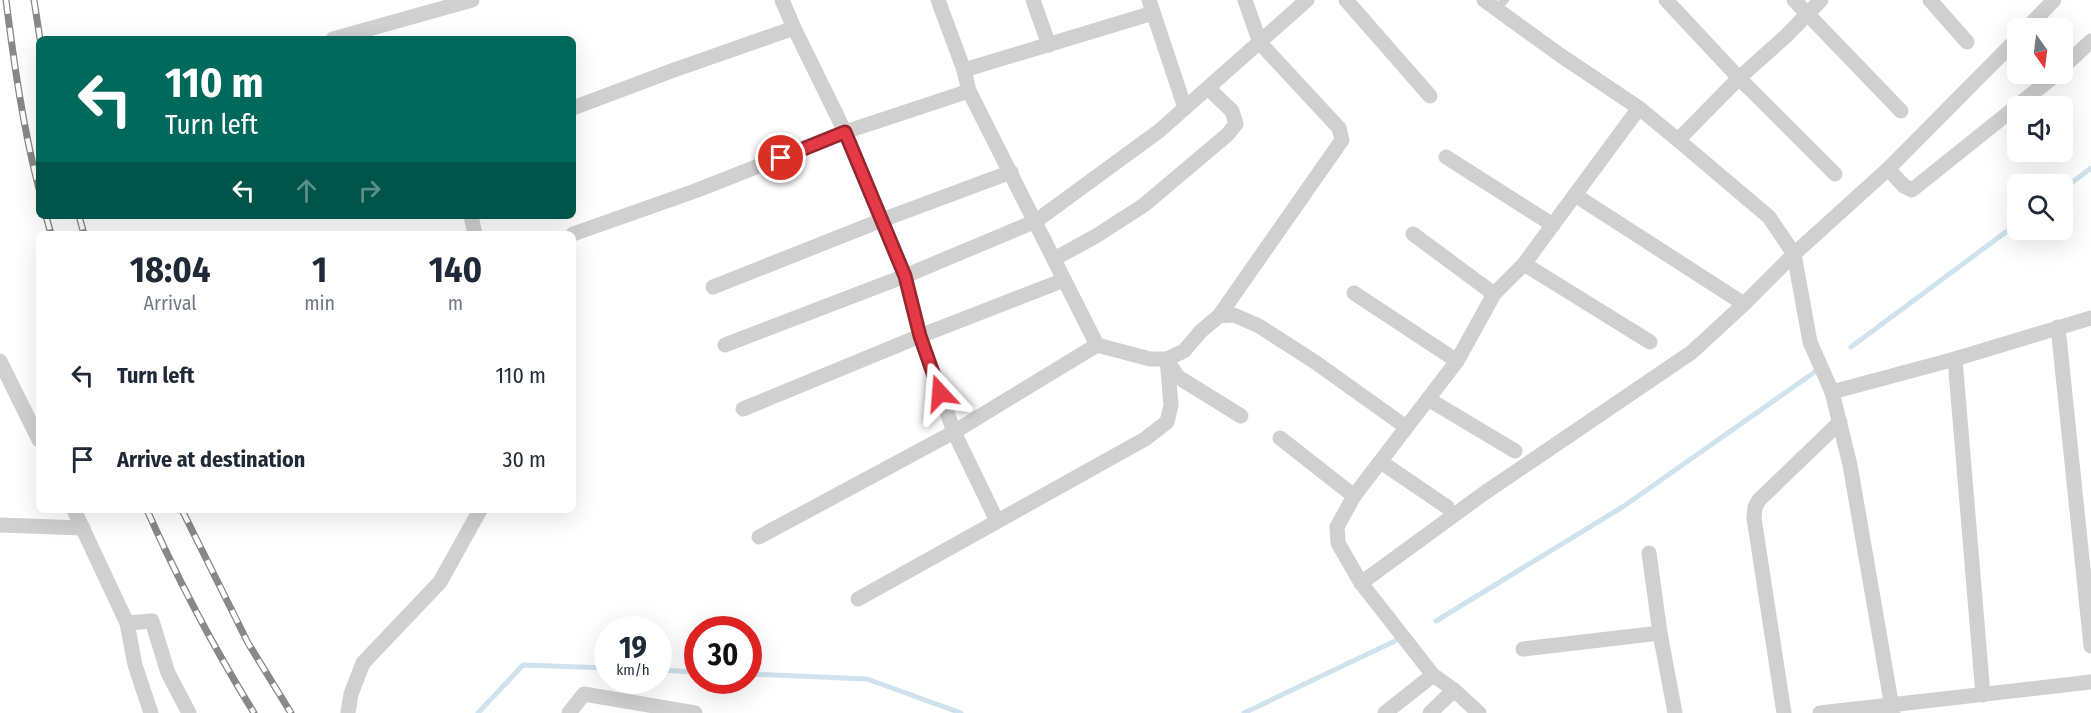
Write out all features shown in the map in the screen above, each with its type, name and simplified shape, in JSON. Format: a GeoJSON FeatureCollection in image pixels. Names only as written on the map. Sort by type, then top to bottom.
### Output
{"type":"FeatureCollection","features":[{"type":"Feature","properties":{"kind":"street"},"geometry":{"type":"LineString","coordinates":[[344,36],[472,0]]}},
{"type":"Feature","properties":{"kind":"street"},"geometry":{"type":"LineString","coordinates":[[782,0],[845,132],[882,220],[905,276],[920,336],[954,432],[997,521]]}},
{"type":"Feature","properties":{"kind":"street"},"geometry":{"type":"LineString","coordinates":[[938,0],[964,70],[969,91],[1097,345]]}},
{"type":"Feature","properties":{"kind":"street"},"geometry":{"type":"LineString","coordinates":[[1033,0],[1049,45]]}},
{"type":"Feature","properties":{"kind":"street"},"geometry":{"type":"LineString","coordinates":[[759,537],[954,432],[1097,345],[1150,359],[1167,359],[1184,351],[1219,316],[1342,140],[1339,128],[1260,43],[1245,0]]}},
{"type":"Feature","properties":{"kind":"street"},"geometry":{"type":"LineString","coordinates":[[725,345],[905,276],[1036,221],[1159,130],[1307,0]]}},
{"type":"Feature","properties":{"kind":"street"},"geometry":{"type":"LineString","coordinates":[[1346,0],[1430,96]]}},
{"type":"Feature","properties":{"kind":"street"},"geometry":{"type":"LineString","coordinates":[[1666,0],[1739,78],[1835,174]]}},
{"type":"Feature","properties":{"kind":"street"},"geometry":{"type":"LineString","coordinates":[[1794,0],[1901,111]]}},
{"type":"Feature","properties":{"kind":"street"},"geometry":{"type":"LineString","coordinates":[[1678,140],[1821,0]]}},
{"type":"Feature","properties":{"kind":"street"},"geometry":{"type":"LineString","coordinates":[[1930,0],[1967,42]]}},
{"type":"Feature","properties":{"kind":"street"},"geometry":{"type":"LineString","coordinates":[[2037,18],[2054,0]]}},
{"type":"Feature","properties":{"kind":"street"},"geometry":{"type":"LineString","coordinates":[[1495,3],[1560,55],[1639,108],[1678,140],[1769,217],[1794,254],[1810,342],[1832,392],[1850,465],[1893,709]]}},
{"type":"Feature","properties":{"kind":"street"},"geometry":{"type":"LineString","coordinates":[[964,70],[1049,45],[1151,7],[1185,108]]}},
{"type":"Feature","properties":{"kind":"street"},"geometry":{"type":"LineString","coordinates":[[576,107],[794,28]]}},
{"type":"Feature","properties":{"kind":"street"},"geometry":{"type":"LineString","coordinates":[[2073,58],[2091,41]]}},
{"type":"Feature","properties":{"kind":"street"},"geometry":{"type":"LineString","coordinates":[[1361,583],[1483,494],[1692,352],[1794,254],[1888,169],[2007,52]]}},
{"type":"Feature","properties":{"kind":"street"},"geometry":{"type":"LineString","coordinates":[[1888,169],[1904,186],[1912,190],[2040,84]]}},
{"type":"Feature","properties":{"kind":"street"},"geometry":{"type":"LineString","coordinates":[[1054,259],[1144,206],[1227,135],[1236,124],[1232,111],[1208,88]]}},
{"type":"Feature","properties":{"kind":"street"},"geometry":{"type":"LineString","coordinates":[[576,233],[695,191],[845,132],[969,91]]}},
{"type":"Feature","properties":{"kind":"street"},"geometry":{"type":"LineString","coordinates":[[1479,713],[1454,690],[1433,675],[1361,583],[1338,543],[1337,527],[1354,496],[1457,361],[1494,294],[1524,264],[1639,108]]}},
{"type":"Feature","properties":{"kind":"street"},"geometry":{"type":"LineString","coordinates":[[1446,157],[1553,225]]}},
{"type":"Feature","properties":{"kind":"street"},"geometry":{"type":"LineString","coordinates":[[713,287],[1011,172]]}},
{"type":"Feature","properties":{"kind":"street"},"geometry":{"type":"LineString","coordinates":[[1575,195],[1744,304]]}},
{"type":"Feature","properties":{"kind":"street"},"geometry":{"type":"LineString","coordinates":[[1413,234],[1494,294]]}},
{"type":"Feature","properties":{"kind":"street"},"geometry":{"type":"LineString","coordinates":[[1524,264],[1650,342]]}},
{"type":"Feature","properties":{"kind":"street"},"geometry":{"type":"LineString","coordinates":[[743,409],[1064,280]]}},
{"type":"Feature","properties":{"kind":"street"},"geometry":{"type":"LineString","coordinates":[[1354,293],[1457,361]]}},
{"type":"Feature","properties":{"kind":"street"},"geometry":{"type":"LineString","coordinates":[[1219,316],[1234,315],[1258,326],[1315,362],[1406,427]]}},
{"type":"Feature","properties":{"kind":"street"},"geometry":{"type":"LineString","coordinates":[[1832,392],[1956,359],[2091,318]]}},
{"type":"Feature","properties":{"kind":"street"},"geometry":{"type":"LineString","coordinates":[[2058,327],[2091,646]]}},
{"type":"Feature","properties":{"kind":"street"},"geometry":{"type":"LineString","coordinates":[[1167,359],[1178,377],[1241,416]]}},
{"type":"Feature","properties":{"kind":"street"},"geometry":{"type":"LineString","coordinates":[[858,599],[1145,439],[1167,422],[1172,405],[1167,359]]}},
{"type":"Feature","properties":{"kind":"street"},"geometry":{"type":"LineString","coordinates":[[1956,359],[1983,695]]}},
{"type":"Feature","properties":{"kind":"street"},"geometry":{"type":"LineString","coordinates":[[0,361],[36,434]]}},
{"type":"Feature","properties":{"kind":"street"},"geometry":{"type":"LineString","coordinates":[[1428,399],[1515,451]]}},
{"type":"Feature","properties":{"kind":"street"},"geometry":{"type":"LineString","coordinates":[[1784,713],[1754,518],[1755,507],[1759,500],[1840,422]]}},
{"type":"Feature","properties":{"kind":"street"},"geometry":{"type":"LineString","coordinates":[[1280,438],[1354,496]]}},
{"type":"Feature","properties":{"kind":"street"},"geometry":{"type":"LineString","coordinates":[[1381,462],[1447,507]]}},
{"type":"Feature","properties":{"kind":"street"},"geometry":{"type":"LineString","coordinates":[[75,513],[127,623],[135,665],[151,713]]}},
{"type":"Feature","properties":{"kind":"street"},"geometry":{"type":"LineString","coordinates":[[348,713],[351,694],[363,663],[440,582],[478,513]]}},
{"type":"Feature","properties":{"kind":"street"},"geometry":{"type":"LineString","coordinates":[[0,525],[82,528]]}},
{"type":"Feature","properties":{"kind":"street"},"geometry":{"type":"LineString","coordinates":[[1649,553],[1660,633],[1675,713]]}},
{"type":"Feature","properties":{"kind":"street"},"geometry":{"type":"LineString","coordinates":[[127,623],[152,621],[168,673],[189,713]]}},
{"type":"Feature","properties":{"kind":"street"},"geometry":{"type":"LineString","coordinates":[[1523,649],[1660,633]]}},
{"type":"Feature","properties":{"kind":"street"},"geometry":{"type":"LineString","coordinates":[[1385,713],[1433,675]]}},
{"type":"Feature","properties":{"kind":"street"},"geometry":{"type":"LineString","coordinates":[[1820,713],[1893,709],[2091,682]]}},
{"type":"Feature","properties":{"kind":"street"},"geometry":{"type":"LineString","coordinates":[[1430,713],[1454,690]]}},
{"type":"Feature","properties":{"kind":"street"},"geometry":{"type":"LineString","coordinates":[[569,713],[584,694],[695,713]]}},
{"type":"Feature","properties":{"kind":"waterway"},"geometry":{"type":"LineString","coordinates":[[2073,182],[2091,168]]}},
{"type":"Feature","properties":{"kind":"waterway"},"geometry":{"type":"LineString","coordinates":[[1851,347],[2007,231]]}},
{"type":"Feature","properties":{"kind":"waterway"},"geometry":{"type":"LineString","coordinates":[[1436,621],[1624,506],[1819,369]]}},
{"type":"Feature","properties":{"kind":"waterway"},"geometry":{"type":"LineString","coordinates":[[1244,713],[1395,641]]}},
{"type":"Feature","properties":{"kind":"waterway"},"geometry":{"type":"LineString","coordinates":[[478,713],[523,665],[594,668]]}},
{"type":"Feature","properties":{"kind":"waterway"},"geometry":{"type":"LineString","coordinates":[[672,671],[684,671]]}},
{"type":"Feature","properties":{"kind":"waterway"},"geometry":{"type":"LineString","coordinates":[[762,675],[867,679],[961,713]]}},
{"type":"Feature","properties":{"kind":"railway"},"geometry":{"type":"LineString","coordinates":[[6,0],[24,119],[36,178]]}},
{"type":"Feature","properties":{"kind":"railway"},"geometry":{"type":"LineString","coordinates":[[34,0],[40,36]]}},
{"type":"Feature","properties":{"kind":"railway"},"geometry":{"type":"LineString","coordinates":[[47,219],[50,231]]}},
{"type":"Feature","properties":{"kind":"railway"},"geometry":{"type":"LineString","coordinates":[[80,219],[83,231]]}},
{"type":"Feature","properties":{"kind":"railway"},"geometry":{"type":"LineString","coordinates":[[148,513],[197,613],[254,713]]}},
{"type":"Feature","properties":{"kind":"railway"},"geometry":{"type":"LineString","coordinates":[[183,513],[248,643],[291,713]]}},
{"type":"Feature","properties":{"kind":"route"},"geometry":{"type":"LineString","coordinates":[[781,158],[845,132],[905,276],[920,336],[940,393]]}}]}
